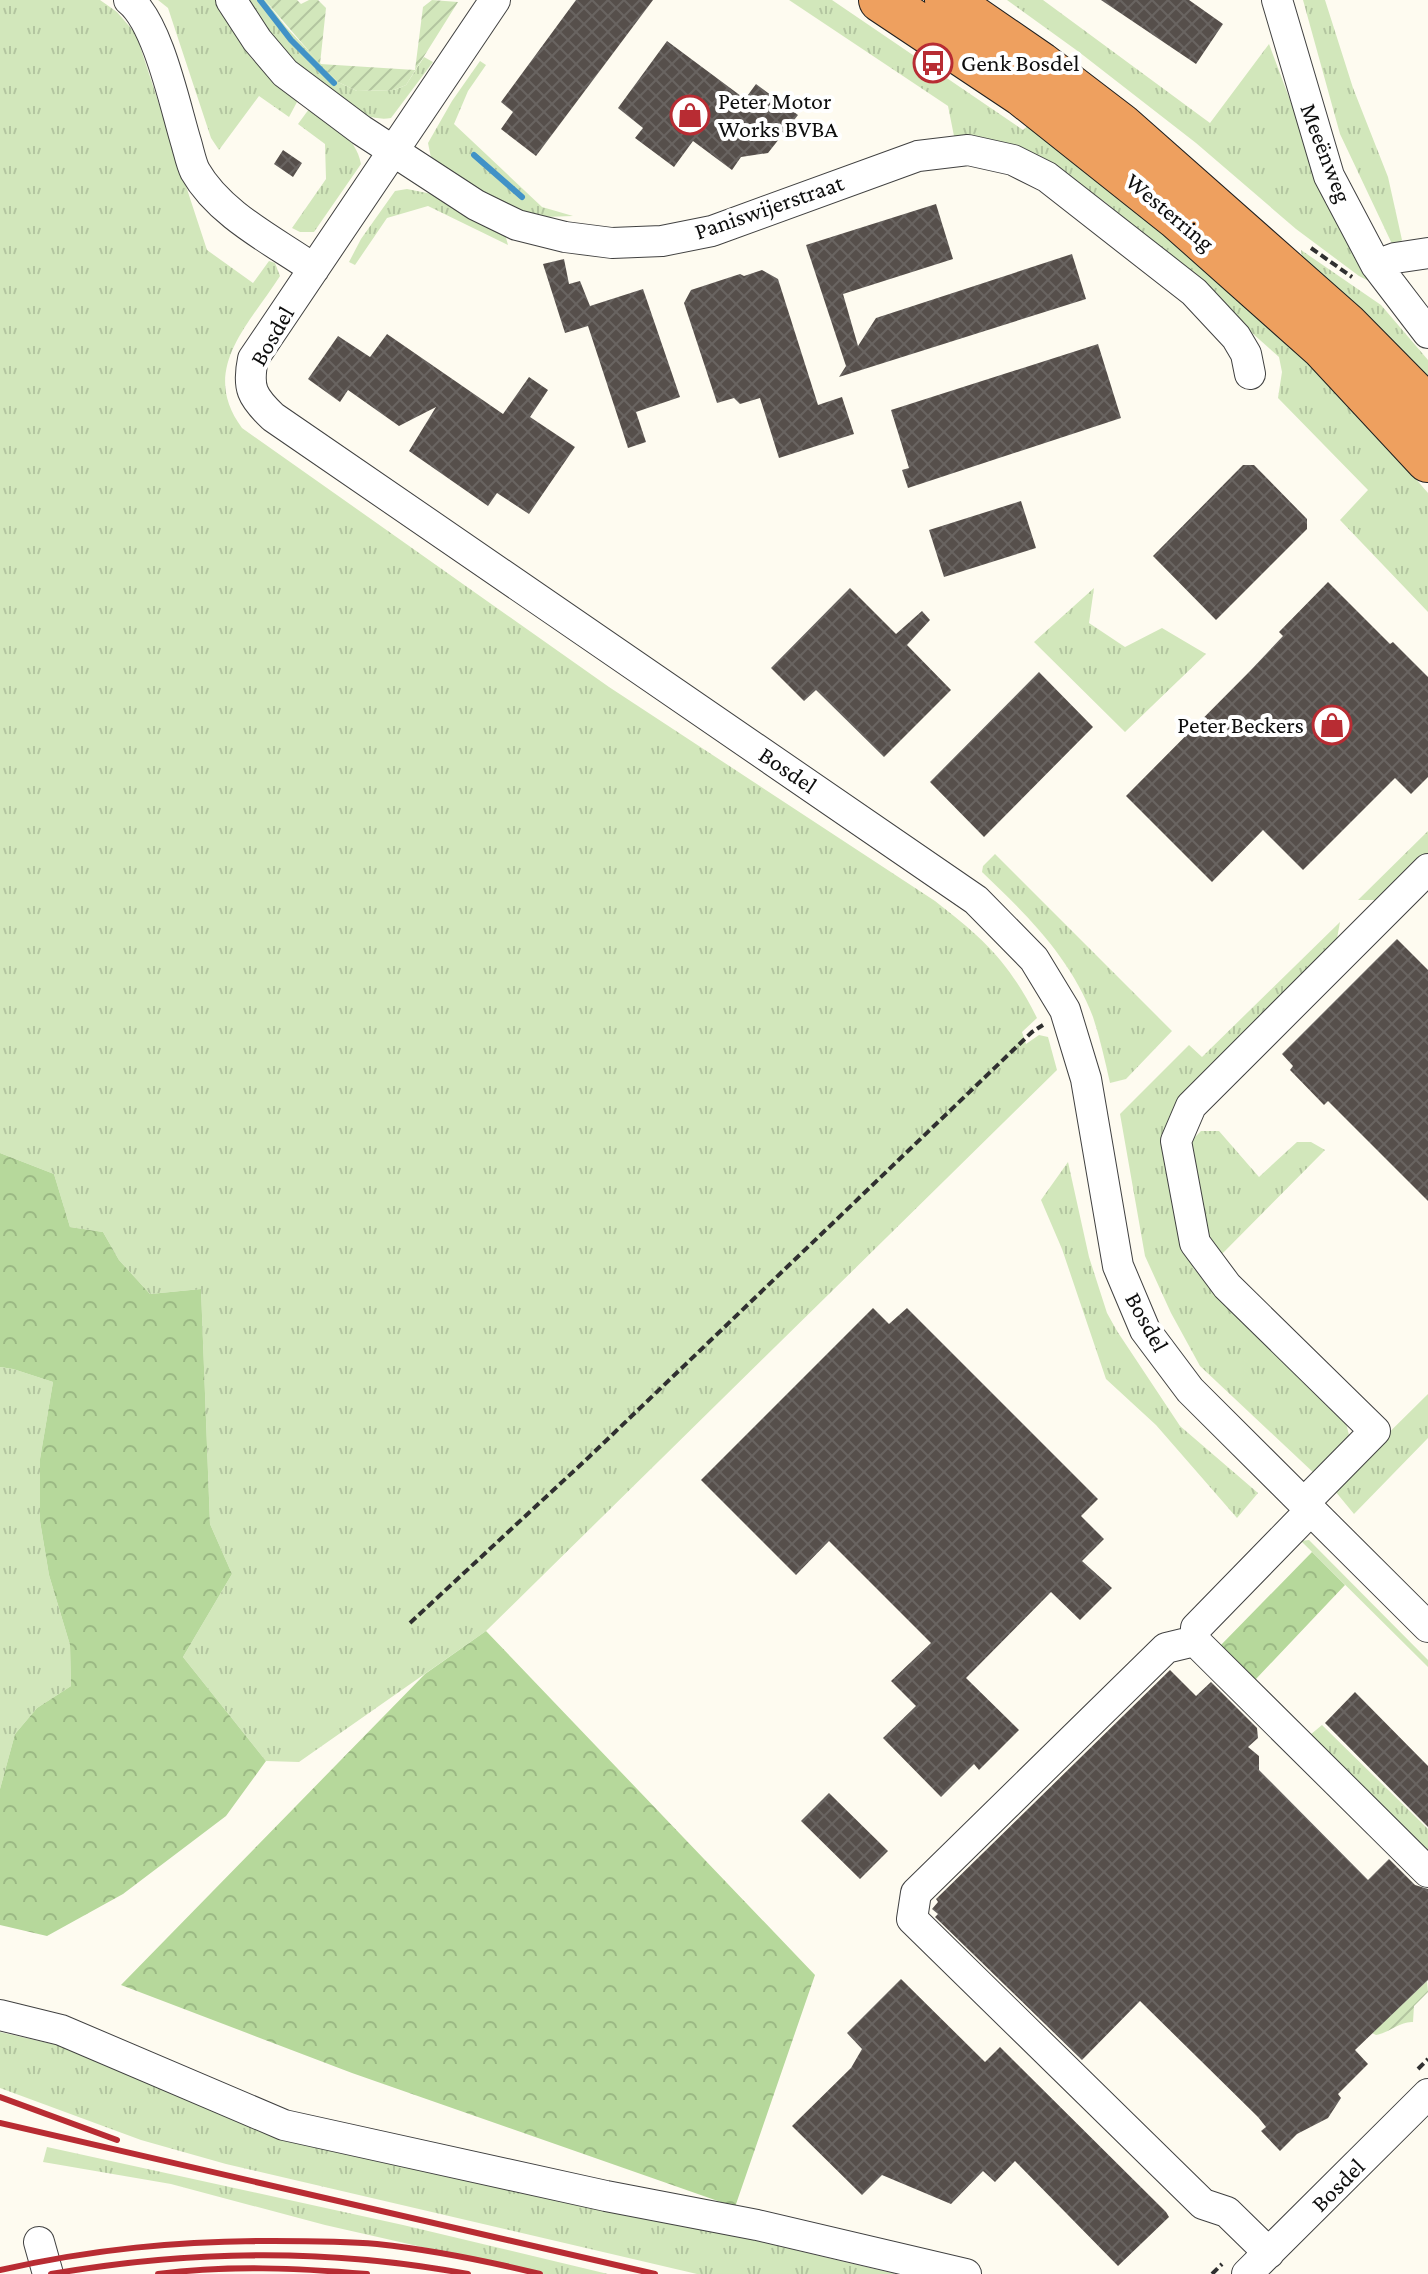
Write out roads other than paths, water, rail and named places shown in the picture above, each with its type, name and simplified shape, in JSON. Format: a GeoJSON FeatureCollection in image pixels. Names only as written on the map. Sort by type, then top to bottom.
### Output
{"type":"FeatureCollection","features":[{"type":"Feature","properties":{"kind":"highway","name":"Westerring"},"geometry":{"type":"LineString","coordinates":[[881,0],[1022,94],[1178,218],[1323,347],[1428,460]]}},
{"type":"Feature","properties":{"kind":"highway","name":"Westerring"},"geometry":{"type":"LineString","coordinates":[[947,0],[1040,64],[1121,126],[1346,325],[1428,408]]}},
{"type":"Feature","properties":{"kind":"street"},"geometry":{"type":"LineString","coordinates":[[129,0],[135,4],[153,34],[194,169],[210,193],[232,213],[314,269]]}},
{"type":"Feature","properties":{"kind":"street","name":"Paniswijerstraat"},"geometry":{"type":"LineString","coordinates":[[231,0],[257,40],[285,73],[392,153],[476,205],[517,225],[565,237],[612,243],[662,241],[712,231],[918,156],[968,150],[1013,160],[1047,177],[1194,292],[1236,337],[1246,354],[1250,374]]}},
{"type":"Feature","properties":{"kind":"street","name":"Meeënweg"},"geometry":{"type":"LineString","coordinates":[[1277,0],[1329,176],[1376,265],[1428,333]]}},
{"type":"Feature","properties":{"kind":"street","name":"Bosdel"},"geometry":{"type":"LineString","coordinates":[[495,3],[253,359],[249,380],[256,401],[273,417],[976,900],[1034,959],[1065,1010],[1086,1079],[1118,1266],[1145,1330],[1190,1390],[1428,1627]]}},
{"type":"Feature","properties":{"kind":"street"},"geometry":{"type":"LineString","coordinates":[[1376,265],[1395,258],[1428,253]]}},
{"type":"Feature","properties":{"kind":"street"},"geometry":{"type":"LineString","coordinates":[[1428,869],[1191,1106],[1176,1141],[1195,1243],[1227,1286],[1375,1431],[1196,1628],[1195,1641],[1428,1872]]}},
{"type":"Feature","properties":{"kind":"street"},"geometry":{"type":"LineString","coordinates":[[1195,1641],[1166,1648],[916,1893],[912,1919],[1203,2204],[1227,2212],[1269,2253]]}},
{"type":"Feature","properties":{"kind":"street"},"geometry":{"type":"LineString","coordinates":[[0,2015],[61,2030],[284,2125],[606,2196],[757,2225],[966,2274]]}},
{"type":"Feature","properties":{"kind":"street","name":"Bosdel"},"geometry":{"type":"LineString","coordinates":[[1247,2274],[1428,2094]]}},
{"type":"Feature","properties":{"kind":"street"},"geometry":{"type":"LineString","coordinates":[[39,2242],[48,2274]]}},
{"type":"Feature","properties":{"kind":"waterway"},"geometry":{"type":"LineString","coordinates":[[260,0],[291,40],[334,83]]}},
{"type":"Feature","properties":{"kind":"waterway"},"geometry":{"type":"LineString","coordinates":[[474,155],[522,197]]}},
{"type":"Feature","properties":{"kind":"railway"},"geometry":{"type":"LineString","coordinates":[[0,2097],[117,2140]]}},
{"type":"Feature","properties":{"kind":"railway"},"geometry":{"type":"LineString","coordinates":[[0,2123],[655,2274]]}},
{"type":"Feature","properties":{"kind":"railway"},"geometry":{"type":"LineString","coordinates":[[0,2270],[136,2248],[238,2241],[299,2241],[398,2246],[540,2274]]}},
{"type":"Feature","properties":{"kind":"railway"},"geometry":{"type":"LineString","coordinates":[[51,2274],[155,2260],[260,2255],[364,2260],[468,2274]]}},
{"type":"Feature","properties":{"kind":"railway"},"geometry":{"type":"LineString","coordinates":[[158,2274],[263,2268],[367,2274]]}},
{"type":"Feature","properties":{"kind":"place","name":"Genk Bosdel"},"geometry":{"type":"Point","coordinates":[933,63]}},
{"type":"Feature","properties":{"kind":"place","name":"Peter Motor Works BVBA"},"geometry":{"type":"Point","coordinates":[690,115]}},
{"type":"Feature","properties":{"kind":"place","name":"Peter Beckers"},"geometry":{"type":"Point","coordinates":[1332,725]}}]}
